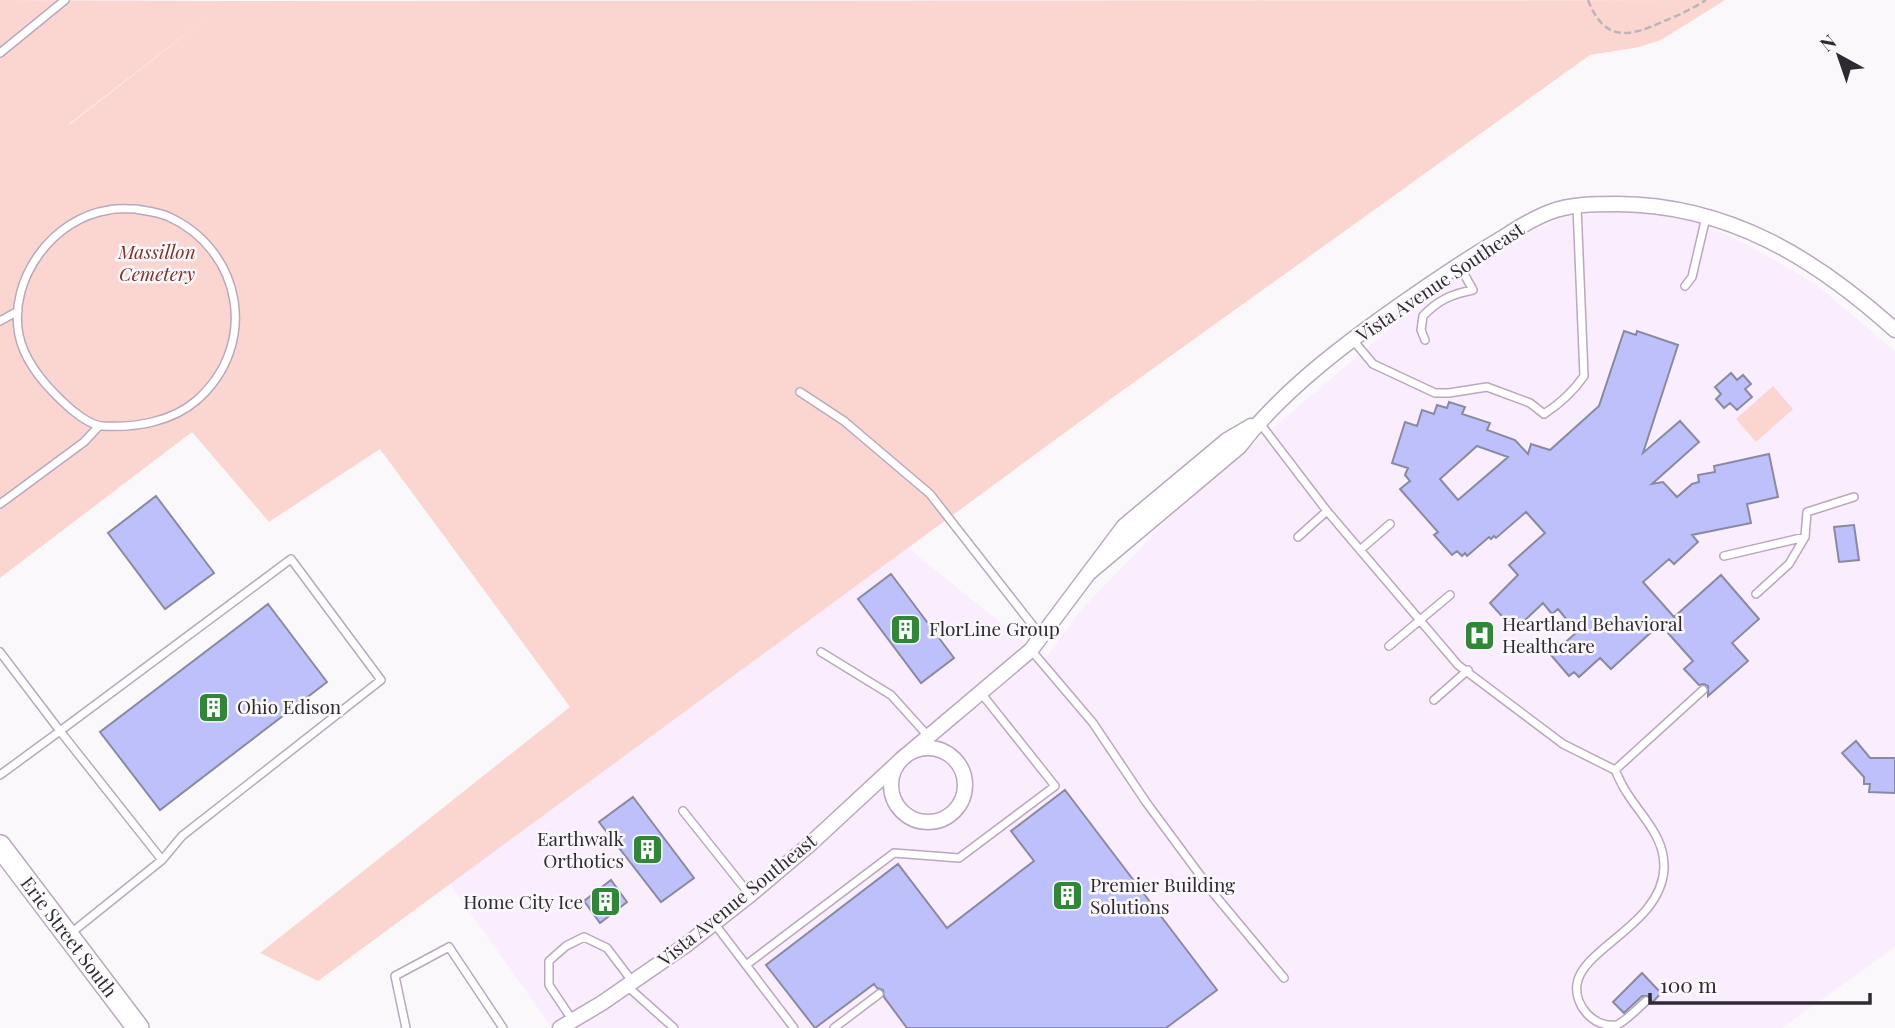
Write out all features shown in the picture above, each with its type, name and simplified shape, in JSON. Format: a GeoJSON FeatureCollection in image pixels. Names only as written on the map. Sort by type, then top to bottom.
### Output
{"type":"FeatureCollection","features":[{"type":"Feature","properties":{"kind":"main road","name":"Erie Street South"},"geometry":{"type":"LineString","coordinates":[[0,846],[138,1028]]}},
{"type":"Feature","properties":{"kind":"street","name":"Vista Avenue Southeast"},"geometry":{"type":"LineString","coordinates":[[566,1024],[629,984],[750,895],[928,736],[1031,650],[1089,573],[1239,447],[1258,422],[1353,340],[1459,264],[1536,218],[1552,211],[1577,206],[1609,204],[1653,206],[1706,217],[1759,235],[1806,260],[1873,310],[1895,330]]}},
{"type":"Feature","properties":{"kind":"street","name":"Vista Avenue Southeast"},"geometry":{"type":"LineString","coordinates":[[926,748],[938,749],[950,755],[964,775],[962,800],[955,810],[934,821],[922,822],[901,811],[894,801],[891,778],[895,767],[903,758],[926,748]]}},
{"type":"Feature","properties":{"kind":"lane"},"geometry":{"type":"LineString","coordinates":[[0,53],[65,0]]}},
{"type":"Feature","properties":{"kind":"lane"},"geometry":{"type":"LineString","coordinates":[[1353,340],[1373,364],[1435,393],[1487,387],[1530,402],[1544,414],[1561,403],[1584,376],[1577,206]]}},
{"type":"Feature","properties":{"kind":"lane"},"geometry":{"type":"LineString","coordinates":[[136,209],[164,215],[188,227],[211,247],[226,271],[234,298],[237,326],[229,354],[215,380],[197,400],[171,416],[146,424],[99,426],[71,409],[45,385],[19,336],[18,311],[24,280],[38,254],[57,233],[80,219],[108,210],[136,209]]}},
{"type":"Feature","properties":{"kind":"lane"},"geometry":{"type":"LineString","coordinates":[[1685,286],[1692,276],[1706,217]]}},
{"type":"Feature","properties":{"kind":"lane"},"geometry":{"type":"LineString","coordinates":[[1425,340],[1421,330],[1423,316],[1444,298],[1454,293],[1473,290],[1459,264]]}},
{"type":"Feature","properties":{"kind":"lane"},"geometry":{"type":"LineString","coordinates":[[0,321],[18,311]]}},
{"type":"Feature","properties":{"kind":"lane"},"geometry":{"type":"LineString","coordinates":[[800,392],[844,421],[930,495],[1041,636]]}},
{"type":"Feature","properties":{"kind":"lane"},"geometry":{"type":"LineString","coordinates":[[1258,422],[1327,511],[1458,665],[1563,744],[1615,770],[1629,796],[1655,832],[1664,867],[1661,886],[1650,905],[1630,928],[1582,972],[1577,984],[1578,998],[1580,1009],[1587,1019],[1606,1027],[1616,1026],[1646,1001]]}},
{"type":"Feature","properties":{"kind":"lane"},"geometry":{"type":"LineString","coordinates":[[0,504],[84,442],[99,426]]}},
{"type":"Feature","properties":{"kind":"lane"},"geometry":{"type":"LineString","coordinates":[[1756,594],[1789,564],[1805,537],[1807,512],[1854,497]]}},
{"type":"Feature","properties":{"kind":"lane"},"geometry":{"type":"LineString","coordinates":[[1298,537],[1327,511]]}},
{"type":"Feature","properties":{"kind":"lane"},"geometry":{"type":"LineString","coordinates":[[1360,550],[1390,524]]}},
{"type":"Feature","properties":{"kind":"lane"},"geometry":{"type":"LineString","coordinates":[[1724,556],[1805,537]]}},
{"type":"Feature","properties":{"kind":"lane"},"geometry":{"type":"LineString","coordinates":[[0,775],[291,559],[381,680],[182,836],[162,860],[68,936]]}},
{"type":"Feature","properties":{"kind":"lane"},"geometry":{"type":"LineString","coordinates":[[1389,646],[1450,595]]}},
{"type":"Feature","properties":{"kind":"lane"},"geometry":{"type":"LineString","coordinates":[[1031,650],[1093,723],[1146,802],[1214,894],[1284,978]]}},
{"type":"Feature","properties":{"kind":"lane"},"geometry":{"type":"LineString","coordinates":[[0,652],[162,860]]}},
{"type":"Feature","properties":{"kind":"lane"},"geometry":{"type":"LineString","coordinates":[[821,652],[891,695],[928,736]]}},
{"type":"Feature","properties":{"kind":"lane"},"geometry":{"type":"LineString","coordinates":[[1434,699],[1468,670]]}},
{"type":"Feature","properties":{"kind":"lane"},"geometry":{"type":"LineString","coordinates":[[1615,770],[1703,690]]}},
{"type":"Feature","properties":{"kind":"lane"},"geometry":{"type":"LineString","coordinates":[[746,965],[894,853],[959,858],[1055,786],[981,693]]}},
{"type":"Feature","properties":{"kind":"lane"},"geometry":{"type":"LineString","coordinates":[[683,811],[750,895]]}},
{"type":"Feature","properties":{"kind":"lane"},"geometry":{"type":"LineString","coordinates":[[714,923],[794,1028]]}},
{"type":"Feature","properties":{"kind":"lane"},"geometry":{"type":"LineString","coordinates":[[566,1024],[549,985],[550,961],[566,946],[584,937],[607,948],[629,984],[674,1028]]}},
{"type":"Feature","properties":{"kind":"lane"},"geometry":{"type":"LineString","coordinates":[[406,1028],[395,975],[449,947],[503,1028]]}},
{"type":"Feature","properties":{"kind":"lane"},"geometry":{"type":"LineString","coordinates":[[834,1028],[880,994]]}},
{"type":"Feature","properties":{"kind":"path"},"geometry":{"type":"LineString","coordinates":[[1588,0],[1603,25],[1611,32],[1624,33],[1644,30],[1706,0]]}},
{"type":"Feature","properties":{"kind":"shaded area","name":"Heartland Behavioral Healthcare"},"geometry":{"type":"Polygon","coordinates":[[[1629,210],[1689,217],[1752,247],[1815,284],[1895,351],[1895,947],[1782,1028],[552,1028],[450,884],[908,548],[1045,659],[1080,611],[1184,503],[1412,310],[1492,251],[1563,217],[1629,210]]]}},
{"type":"Feature","properties":{"kind":"green space","name":"Massillon Cemetery"},"geometry":{"type":"Polygon","coordinates":[[[0,0],[1725,0],[1661,40],[1639,47],[1590,55],[1119,393],[318,981],[260,953],[570,707],[380,449],[269,522],[192,432],[0,578],[0,0]],[[213,13],[69,124],[69,125],[213,13]]]}},
{"type":"Feature","properties":{"kind":"green space"},"geometry":{"type":"Polygon","coordinates":[[[1773,386],[1793,409],[1756,442],[1736,419],[1773,386]]]}},
{"type":"Feature","properties":{"kind":"building"},"geometry":{"type":"Polygon","coordinates":[[[1624,331],[1636,335],[1637,331],[1678,345],[1643,453],[1680,421],[1699,442],[1652,484],[1663,482],[1677,497],[1692,484],[1699,482],[1698,475],[1715,472],[1714,466],[1769,454],[1778,497],[1747,504],[1751,523],[1692,535],[1698,542],[1674,564],[1669,559],[1643,582],[1674,617],[1721,575],[1759,619],[1732,643],[1748,661],[1708,696],[1708,686],[1699,685],[1684,669],[1693,661],[1660,624],[1611,669],[1600,658],[1579,677],[1574,672],[1569,676],[1551,655],[1577,632],[1558,609],[1552,614],[1543,603],[1522,623],[1520,621],[1517,624],[1513,619],[1508,623],[1490,603],[1518,575],[1509,565],[1545,533],[1526,512],[1496,538],[1489,537],[1467,556],[1465,553],[1462,556],[1457,551],[1452,555],[1434,535],[1438,532],[1400,489],[1410,481],[1405,475],[1408,468],[1392,463],[1405,422],[1417,426],[1422,410],[1434,414],[1437,405],[1447,408],[1449,402],[1465,407],[1462,414],[1490,423],[1487,430],[1515,440],[1528,454],[1531,444],[1550,450],[1599,406],[1624,331]],[[1477,446],[1440,479],[1458,500],[1508,457],[1477,446]]]}},
{"type":"Feature","properties":{"kind":"building"},"geometry":{"type":"Polygon","coordinates":[[[1731,373],[1737,380],[1743,375],[1751,384],[1745,389],[1752,397],[1737,410],[1730,403],[1724,408],[1716,399],[1721,394],[1715,387],[1731,373]]]}},
{"type":"Feature","properties":{"kind":"building"},"geometry":{"type":"Polygon","coordinates":[[[156,496],[214,573],[165,609],[108,533],[156,496]]]}},
{"type":"Feature","properties":{"kind":"building"},"geometry":{"type":"Polygon","coordinates":[[[1854,525],[1859,560],[1839,562],[1834,527],[1854,525]]]}},
{"type":"Feature","properties":{"kind":"building","name":"FlorLine Group"},"geometry":{"type":"Polygon","coordinates":[[[891,574],[954,658],[921,683],[858,599],[891,574]]]}},
{"type":"Feature","properties":{"kind":"building","name":"Ohio Edison"},"geometry":{"type":"Polygon","coordinates":[[[268,604],[327,682],[160,810],[100,732],[268,604]]]}},
{"type":"Feature","properties":{"kind":"building"},"geometry":{"type":"Polygon","coordinates":[[[1856,741],[1870,758],[1895,758],[1895,793],[1869,792],[1870,784],[1864,784],[1864,777],[1842,753],[1856,741]]]}},
{"type":"Feature","properties":{"kind":"building","name":"Premier Building Solutions"},"geometry":{"type":"Polygon","coordinates":[[[1065,790],[1217,990],[1166,1028],[907,1028],[884,997],[883,990],[874,984],[815,1028],[766,965],[898,864],[947,928],[1034,861],[1011,831],[1065,790]]]}},
{"type":"Feature","properties":{"kind":"building","name":"Earthwalk Orthotics"},"geometry":{"type":"Polygon","coordinates":[[[633,797],[694,878],[661,902],[599,822],[633,797]]]}},
{"type":"Feature","properties":{"kind":"building","name":"Home City Ice"},"geometry":{"type":"Polygon","coordinates":[[[611,880],[627,902],[600,923],[584,901],[611,880]]]}},
{"type":"Feature","properties":{"kind":"building"},"geometry":{"type":"Polygon","coordinates":[[[1642,973],[1661,993],[1652,1003],[1650,996],[1642,996],[1624,1013],[1613,1002],[1642,973]]]}},
{"type":"Feature","properties":{"kind":"place","name":"FlorLine Group"},"geometry":{"type":"Point","coordinates":[906,629]}},
{"type":"Feature","properties":{"kind":"place","name":"Heartland Behavioral Healthcare"},"geometry":{"type":"Point","coordinates":[1479,635]}},
{"type":"Feature","properties":{"kind":"place","name":"Ohio Edison"},"geometry":{"type":"Point","coordinates":[214,707]}},
{"type":"Feature","properties":{"kind":"place","name":"Earthwalk Orthotics"},"geometry":{"type":"Point","coordinates":[647,850]}},
{"type":"Feature","properties":{"kind":"place","name":"Premier Building Solutions"},"geometry":{"type":"Point","coordinates":[1067,896]}},
{"type":"Feature","properties":{"kind":"place","name":"Home City Ice"},"geometry":{"type":"Point","coordinates":[606,902]}}]}
